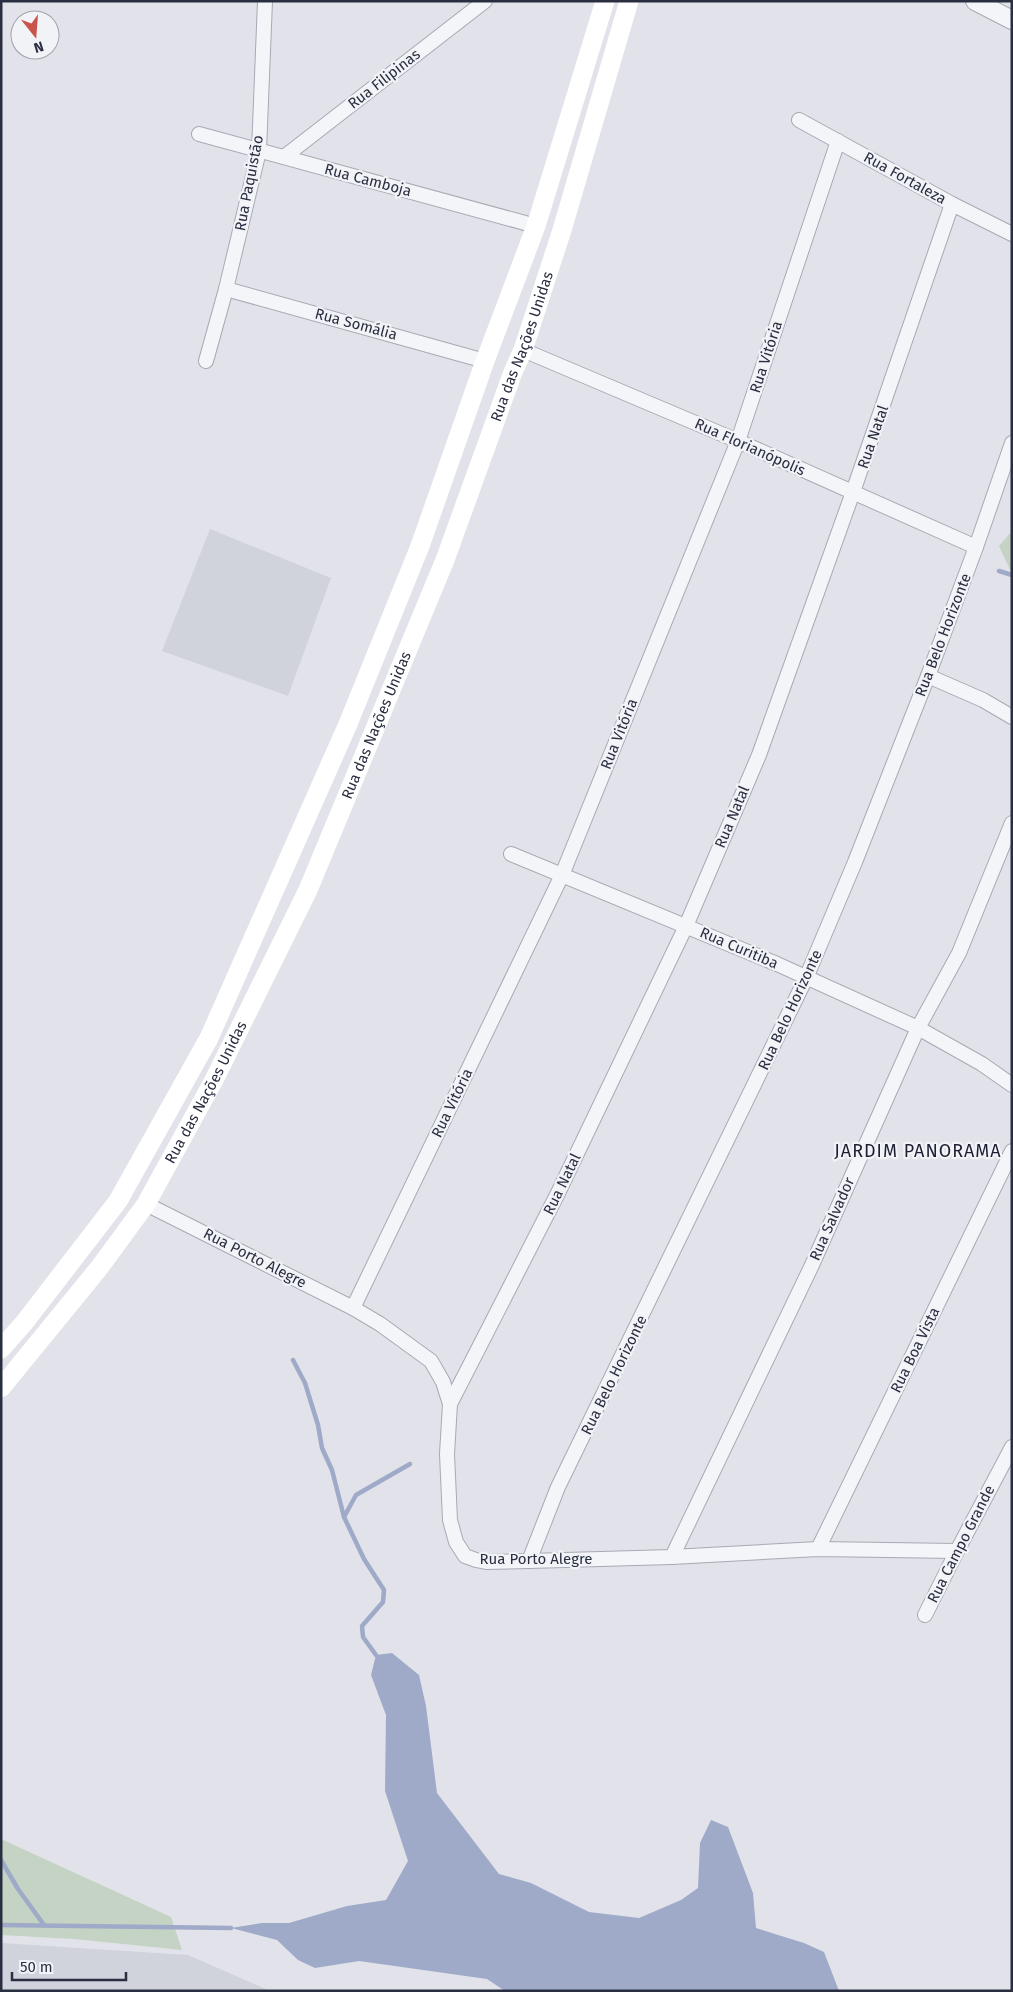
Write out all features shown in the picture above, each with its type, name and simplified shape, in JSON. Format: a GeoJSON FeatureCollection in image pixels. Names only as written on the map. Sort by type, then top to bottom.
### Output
{"type":"FeatureCollection","features":[{"type":"Feature","properties":{"kind":"main road","name":"Rua das Nações Unidas"},"geometry":{"type":"LineString","coordinates":[[1,1349],[24,1323],[118,1201],[210,1038],[348,724],[420,546],[485,361],[536,226],[605,1]]}},
{"type":"Feature","properties":{"kind":"main road","name":"Rua das Nações Unidas"},"geometry":{"type":"LineString","coordinates":[[1,1388],[100,1268],[146,1204],[214,1080],[308,890],[445,560],[513,372],[523,350],[562,230],[629,1]]}},
{"type":"Feature","properties":{"kind":"main road"},"geometry":{"type":"LineString","coordinates":[[420,546],[430,546],[438,551],[445,560]]}},
{"type":"Feature","properties":{"kind":"main road"},"geometry":{"type":"LineString","coordinates":[[210,1038],[194,1078],[194,1087],[197,1090],[202,1090],[214,1080]]}},
{"type":"Feature","properties":{"kind":"street","name":"Rua Paquistão"},"geometry":{"type":"LineString","coordinates":[[206,362],[226,289],[259,151],[265,1]]}},
{"type":"Feature","properties":{"kind":"street","name":"Rua Filipinas"},"geometry":{"type":"LineString","coordinates":[[284,157],[485,1]]}},
{"type":"Feature","properties":{"kind":"street"},"geometry":{"type":"LineString","coordinates":[[975,1],[1012,20]]}},
{"type":"Feature","properties":{"kind":"street","name":"Rua Fortaleza"},"geometry":{"type":"LineString","coordinates":[[799,120],[952,204],[1012,234]]}},
{"type":"Feature","properties":{"kind":"street","name":"Rua Camboja"},"geometry":{"type":"LineString","coordinates":[[200,134],[536,226]]}},
{"type":"Feature","properties":{"kind":"street","name":"Rua Vitória"},"geometry":{"type":"LineString","coordinates":[[353,1308],[562,875],[738,441],[838,140]]}},
{"type":"Feature","properties":{"kind":"street","name":"Rua Natal"},"geometry":{"type":"LineString","coordinates":[[450,1404],[558,1193],[686,926],[759,755],[853,492],[952,204]]}},
{"type":"Feature","properties":{"kind":"street","name":"Rua Somália"},"geometry":{"type":"LineString","coordinates":[[226,289],[485,361]]}},
{"type":"Feature","properties":{"kind":"street","name":"Rua Florianópolis"},"geometry":{"type":"LineString","coordinates":[[523,350],[738,441],[976,547]]}},
{"type":"Feature","properties":{"kind":"street","name":"Rua Belo Horizonte"},"geometry":{"type":"LineString","coordinates":[[529,1561],[558,1487],[806,978],[855,862],[928,676],[1012,443]]}},
{"type":"Feature","properties":{"kind":"street"},"geometry":{"type":"LineString","coordinates":[[928,676],[983,700],[1012,717]]}},
{"type":"Feature","properties":{"kind":"street","name":"Rua Salvador"},"geometry":{"type":"LineString","coordinates":[[672,1557],[812,1265],[918,1028],[959,953],[1012,823]]}},
{"type":"Feature","properties":{"kind":"street","name":"Rua Curitiba"},"geometry":{"type":"LineString","coordinates":[[511,854],[686,926],[918,1028],[982,1064],[1012,1085]]}},
{"type":"Feature","properties":{"kind":"street","name":"Rua Boa Vista"},"geometry":{"type":"LineString","coordinates":[[818,1549],[1012,1151]]}},
{"type":"Feature","properties":{"kind":"street","name":"Rua Porto Alegre"},"geometry":{"type":"LineString","coordinates":[[146,1204],[353,1308],[380,1324],[431,1361],[443,1382],[450,1404],[448,1425],[450,1520],[456,1542],[465,1556],[476,1560],[529,1561],[672,1557],[818,1549],[957,1551]]}},
{"type":"Feature","properties":{"kind":"street","name":"Rua Campo Grande"},"geometry":{"type":"LineString","coordinates":[[925,1615],[1012,1448]]}},
{"type":"Feature","properties":{"kind":"shaded area"},"geometry":{"type":"Polygon","coordinates":[[[210,529],[331,578],[288,696],[162,651],[210,529]]]}},
{"type":"Feature","properties":{"kind":"shaded area"},"geometry":{"type":"Polygon","coordinates":[[[1,1943],[188,1955],[270,1991],[1,1991],[1,1943]]]}},
{"type":"Feature","properties":{"kind":"green space"},"geometry":{"type":"Polygon","coordinates":[[[1012,531],[1012,574],[999,546],[1012,531]]]}},
{"type":"Feature","properties":{"kind":"green space"},"geometry":{"type":"Polygon","coordinates":[[[1,1839],[171,1917],[182,1950],[74,1939],[1,1935],[1,1839]]]}},
{"type":"Feature","properties":{"kind":"water"},"geometry":{"type":"Polygon","coordinates":[[[392,1653],[419,1675],[426,1706],[437,1793],[499,1874],[531,1883],[589,1912],[639,1918],[681,1900],[698,1888],[700,1843],[711,1820],[728,1827],[753,1893],[756,1928],[804,1943],[824,1952],[839,1991],[505,1991],[487,1979],[359,1961],[315,1968],[298,1960],[277,1940],[231,1928],[262,1923],[289,1923],[347,1906],[386,1900],[408,1861],[385,1791],[386,1715],[371,1675],[376,1655],[392,1653]]]}},
{"type":"Feature","properties":{"kind":"waterway"},"geometry":{"type":"LineString","coordinates":[[999,571],[1012,575]]}},
{"type":"Feature","properties":{"kind":"waterway"},"geometry":{"type":"LineString","coordinates":[[293,1360],[305,1383],[318,1425],[322,1448],[332,1470],[344,1517],[364,1559],[384,1590],[383,1602],[362,1626],[363,1637],[376,1655]]}},
{"type":"Feature","properties":{"kind":"waterway"},"geometry":{"type":"LineString","coordinates":[[344,1517],[356,1495],[410,1464]]}},
{"type":"Feature","properties":{"kind":"waterway"},"geometry":{"type":"LineString","coordinates":[[1,1860],[18,1889],[44,1925]]}},
{"type":"Feature","properties":{"kind":"waterway"},"geometry":{"type":"LineString","coordinates":[[1,1925],[231,1928]]}},
{"type":"Feature","properties":{"kind":"district","name":"JARDIM PANORAMA"},"geometry":{"type":"Point","coordinates":[918,1151]}}]}
